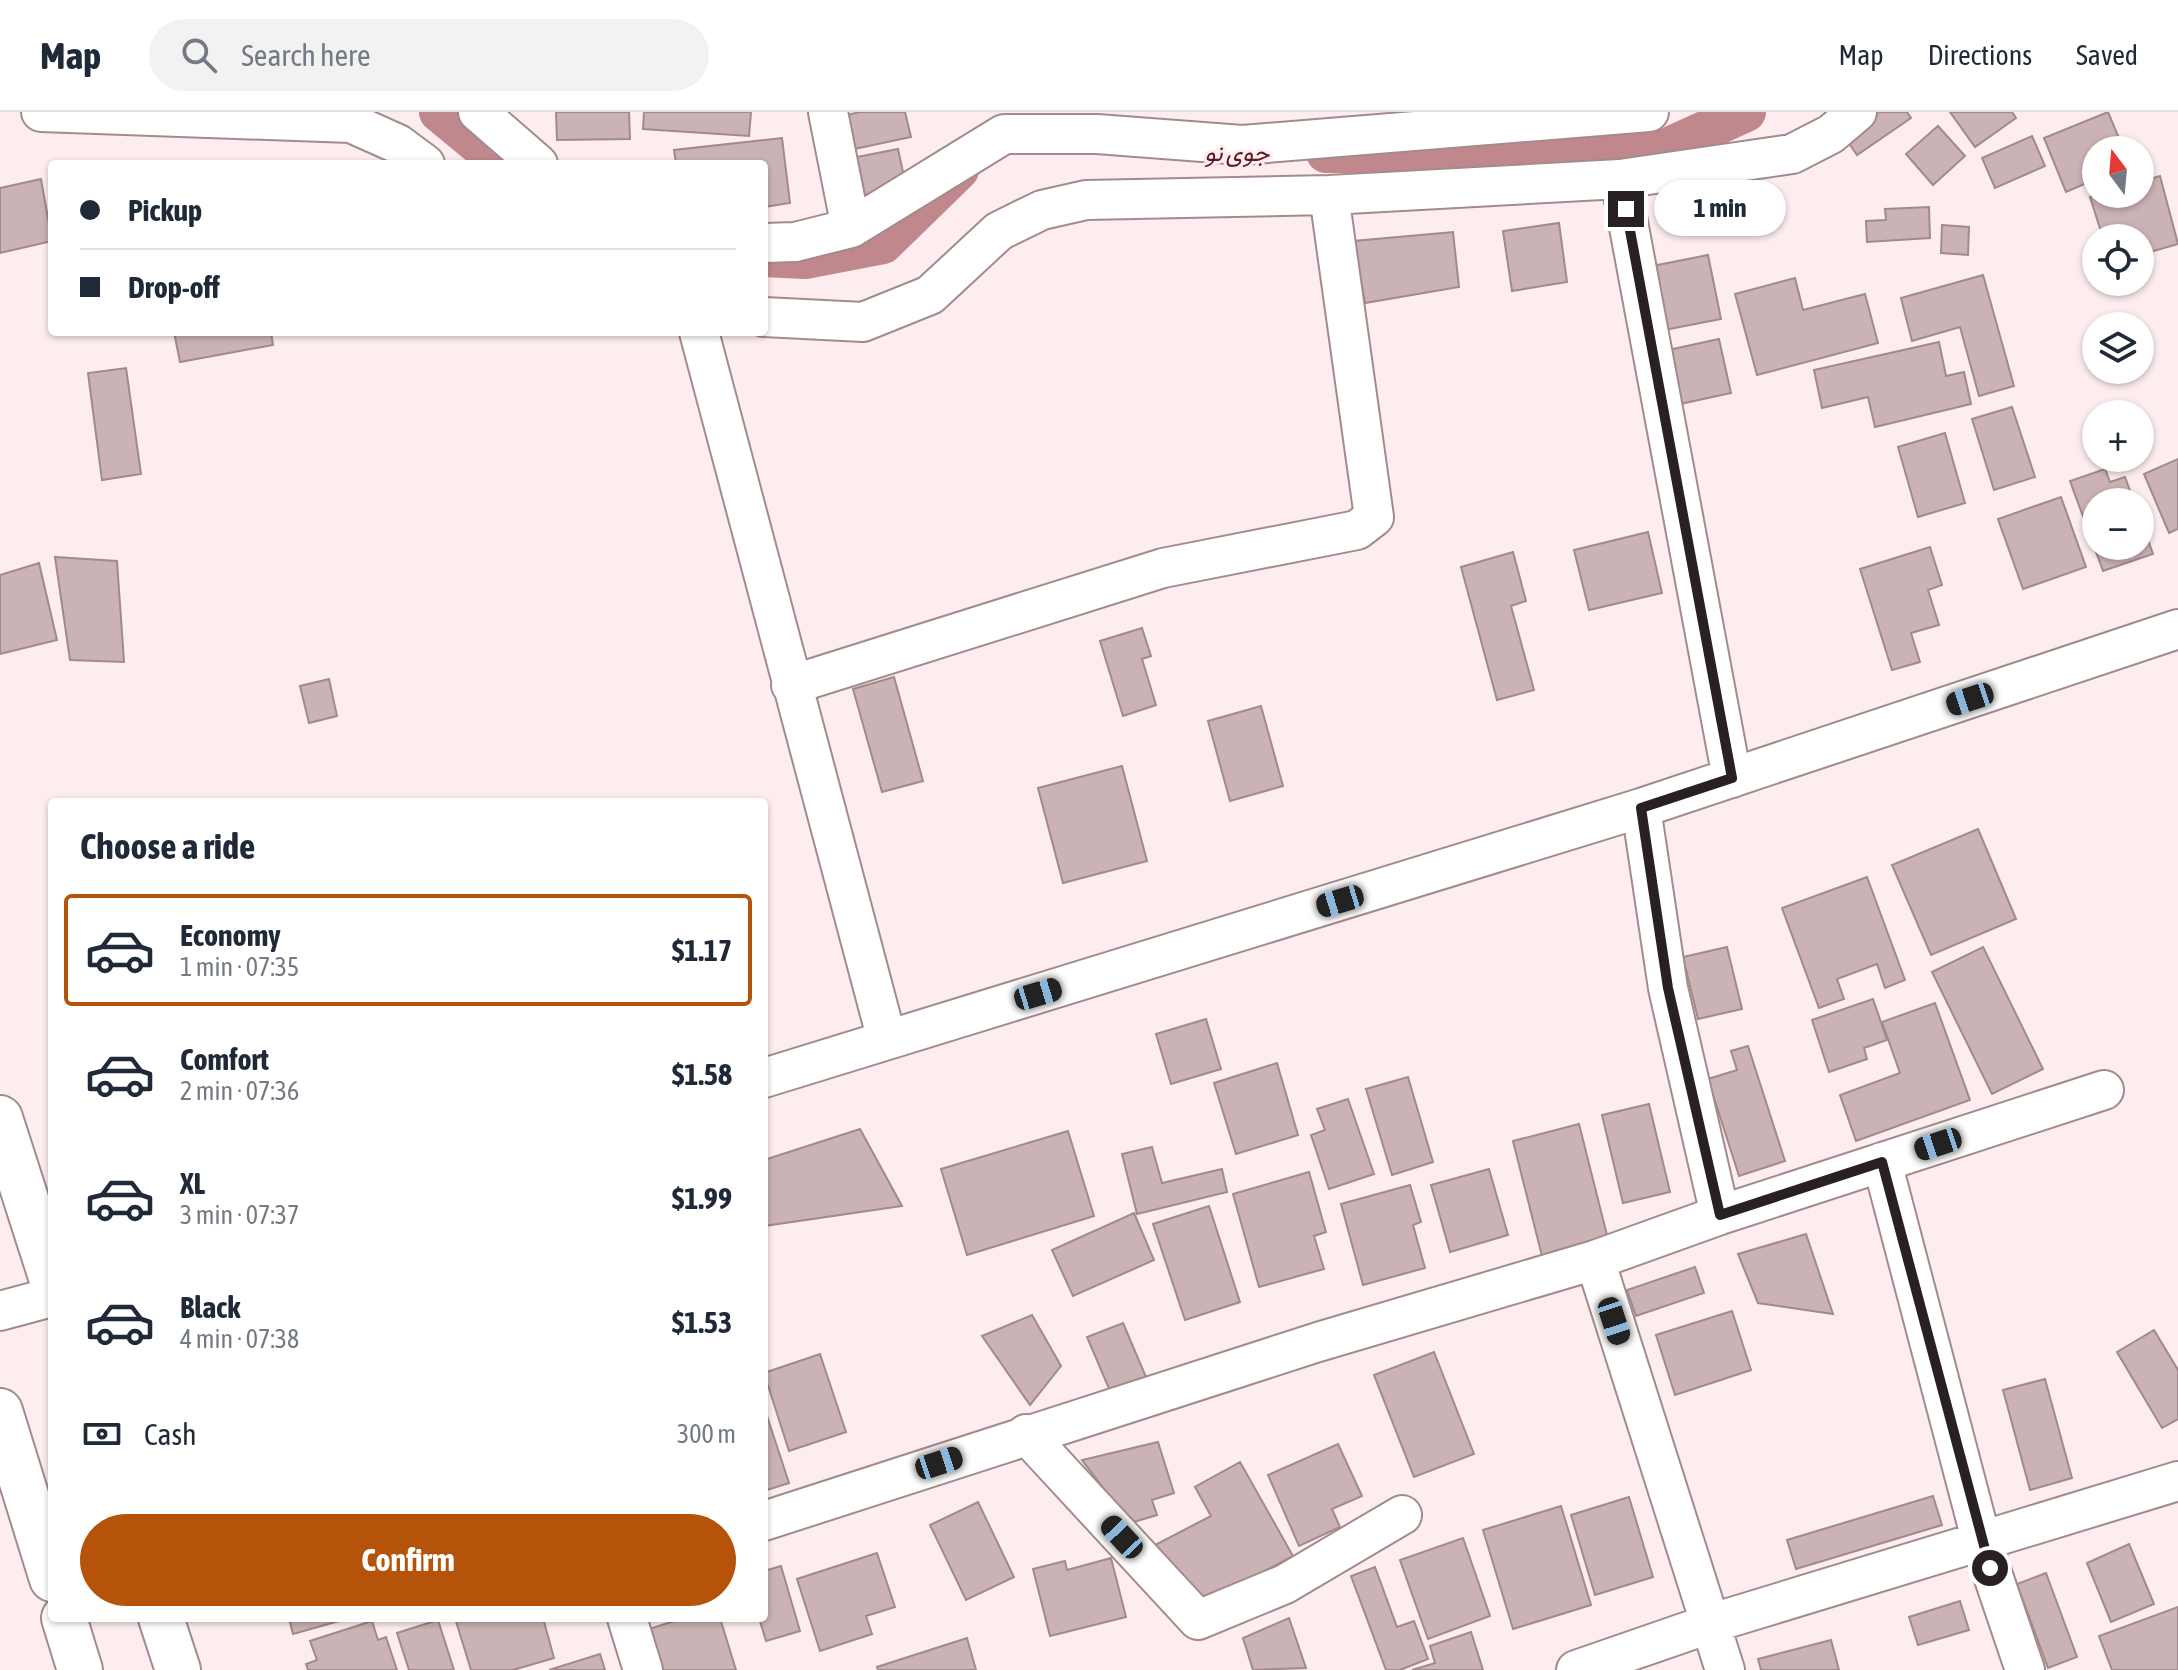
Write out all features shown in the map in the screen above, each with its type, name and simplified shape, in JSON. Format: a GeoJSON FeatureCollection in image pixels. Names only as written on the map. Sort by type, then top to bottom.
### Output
{"type":"FeatureCollection","features":[{"type":"Feature","properties":{"kind":"main road"},"geometry":{"type":"LineString","coordinates":[[0,1118],[48,1268]]}},
{"type":"Feature","properties":{"kind":"main road"},"geometry":{"type":"LineString","coordinates":[[0,1411],[48,1566]]}},
{"type":"Feature","properties":{"kind":"main road"},"geometry":{"type":"LineString","coordinates":[[65,1622],[80,1670]]}},
{"type":"Feature","properties":{"kind":"main road"},"geometry":{"type":"LineString","coordinates":[[162,1622],[178,1670]]}},
{"type":"Feature","properties":{"kind":"street"},"geometry":{"type":"LineString","coordinates":[[41,112],[351,123],[398,144],[420,160]]}},
{"type":"Feature","properties":{"kind":"street"},"geometry":{"type":"LineString","coordinates":[[478,112],[533,160]]}},
{"type":"Feature","properties":{"kind":"street"},"geometry":{"type":"LineString","coordinates":[[828,112],[851,228]]}},
{"type":"Feature","properties":{"kind":"street"},"geometry":{"type":"LineString","coordinates":[[768,243],[795,242],[851,228],[1004,134],[1097,134],[1242,145],[1649,112]]}},
{"type":"Feature","properties":{"kind":"street"},"geometry":{"type":"LineString","coordinates":[[768,317],[863,322],[930,295],[999,231],[1042,210],[1086,200],[1329,195],[1620,179],[1792,154],[1831,134],[1857,112]]}},
{"type":"Feature","properties":{"kind":"street"},"geometry":{"type":"LineString","coordinates":[[1620,179],[1732,778]]}},
{"type":"Feature","properties":{"kind":"street"},"geometry":{"type":"LineString","coordinates":[[791,685],[1163,568],[1357,530],[1374,517],[1329,195]]}},
{"type":"Feature","properties":{"kind":"street"},"geometry":{"type":"LineString","coordinates":[[700,336],[887,1040]]}},
{"type":"Feature","properties":{"kind":"street"},"geometry":{"type":"LineString","coordinates":[[768,1077],[1641,808],[2178,629]]}},
{"type":"Feature","properties":{"kind":"street"},"geometry":{"type":"LineString","coordinates":[[1641,808],[1668,988],[1720,1215]]}},
{"type":"Feature","properties":{"kind":"street"},"geometry":{"type":"LineString","coordinates":[[768,1520],[1026,1434],[1595,1260],[1720,1215],[2104,1090]]}},
{"type":"Feature","properties":{"kind":"street"},"geometry":{"type":"LineString","coordinates":[[1882,1162],[1982,1543],[2025,1670]]}},
{"type":"Feature","properties":{"kind":"street"},"geometry":{"type":"LineString","coordinates":[[1595,1260],[1725,1670]]}},
{"type":"Feature","properties":{"kind":"street"},"geometry":{"type":"LineString","coordinates":[[0,1311],[48,1298]]}},
{"type":"Feature","properties":{"kind":"street"},"geometry":{"type":"LineString","coordinates":[[1026,1434],[1198,1620],[1285,1584],[1402,1515]]}},
{"type":"Feature","properties":{"kind":"street"},"geometry":{"type":"LineString","coordinates":[[1576,1670],[1709,1624],[2178,1481]]}},
{"type":"Feature","properties":{"kind":"street"},"geometry":{"type":"LineString","coordinates":[[628,1622],[643,1670]]}},
{"type":"Feature","properties":{"kind":"building"},"geometry":{"type":"Polygon","coordinates":[[[556,112],[629,112],[630,139],[557,140],[556,112]]]}},
{"type":"Feature","properties":{"kind":"building"},"geometry":{"type":"Polygon","coordinates":[[[644,112],[751,112],[749,136],[643,129],[644,112]]]}},
{"type":"Feature","properties":{"kind":"building"},"geometry":{"type":"Polygon","coordinates":[[[860,112],[905,112],[911,137],[845,151],[838,117],[860,112]]]}},
{"type":"Feature","properties":{"kind":"building"},"geometry":{"type":"Polygon","coordinates":[[[1869,112],[1907,112],[1911,118],[1857,155],[1841,131],[1869,112]]]}},
{"type":"Feature","properties":{"kind":"building"},"geometry":{"type":"Polygon","coordinates":[[[1950,112],[2012,112],[2016,118],[1975,147],[1950,112]]]}},
{"type":"Feature","properties":{"kind":"building"},"geometry":{"type":"Polygon","coordinates":[[[2108,112],[2118,136],[2082,136],[2082,185],[2066,192],[2044,138],[2108,112]]]}},
{"type":"Feature","properties":{"kind":"building"},"geometry":{"type":"Polygon","coordinates":[[[1938,126],[1965,156],[1933,185],[1906,154],[1938,126]]]}},
{"type":"Feature","properties":{"kind":"building"},"geometry":{"type":"Polygon","coordinates":[[[2032,136],[2045,166],[1995,188],[1982,158],[2032,136]]]}},
{"type":"Feature","properties":{"kind":"building"},"geometry":{"type":"Polygon","coordinates":[[[782,138],[790,203],[768,206],[768,160],[675,160],[674,150],[782,138]]]}},
{"type":"Feature","properties":{"kind":"building"},"geometry":{"type":"Polygon","coordinates":[[[898,149],[906,186],[865,195],[857,157],[898,149]]]}},
{"type":"Feature","properties":{"kind":"building"},"geometry":{"type":"Polygon","coordinates":[[[2160,176],[2178,244],[2154,251],[2154,224],[2099,224],[2093,208],[2154,208],[2154,178],[2160,176]]]}},
{"type":"Feature","properties":{"kind":"building"},"geometry":{"type":"Polygon","coordinates":[[[41,179],[48,218],[48,242],[0,253],[0,188],[41,179]]]}},
{"type":"Feature","properties":{"kind":"building"},"geometry":{"type":"Polygon","coordinates":[[[1929,207],[1930,238],[1867,242],[1866,221],[1886,220],[1885,209],[1929,207]]]}},
{"type":"Feature","properties":{"kind":"building"},"geometry":{"type":"Polygon","coordinates":[[[1559,223],[1567,282],[1512,291],[1503,231],[1559,223]]]}},
{"type":"Feature","properties":{"kind":"building"},"geometry":{"type":"Polygon","coordinates":[[[1942,225],[1969,227],[1968,255],[1941,253],[1942,225]]]}},
{"type":"Feature","properties":{"kind":"building"},"geometry":{"type":"Polygon","coordinates":[[[1453,232],[1459,287],[1365,303],[1354,241],[1453,232]]]}},
{"type":"Feature","properties":{"kind":"building"},"geometry":{"type":"Polygon","coordinates":[[[1708,255],[1721,319],[1659,331],[1647,267],[1708,255]]]}},
{"type":"Feature","properties":{"kind":"building"},"geometry":{"type":"Polygon","coordinates":[[[1983,275],[2014,386],[1979,396],[1960,327],[1912,341],[1901,298],[1983,275]]]}},
{"type":"Feature","properties":{"kind":"building"},"geometry":{"type":"Polygon","coordinates":[[[1795,278],[1803,310],[1865,294],[1878,343],[1757,375],[1735,294],[1795,278]]]}},
{"type":"Feature","properties":{"kind":"building"},"geometry":{"type":"Polygon","coordinates":[[[175,336],[272,336],[273,345],[180,362],[175,336]]]}},
{"type":"Feature","properties":{"kind":"building"},"geometry":{"type":"Polygon","coordinates":[[[1719,339],[1731,393],[1671,406],[1659,352],[1719,339]]]}},
{"type":"Feature","properties":{"kind":"building"},"geometry":{"type":"Polygon","coordinates":[[[1939,342],[1946,376],[1964,372],[1971,404],[1875,427],[1868,397],[1822,408],[1814,370],[1939,342]]]}},
{"type":"Feature","properties":{"kind":"building"},"geometry":{"type":"Polygon","coordinates":[[[126,368],[141,474],[102,480],[88,373],[126,368]]]}},
{"type":"Feature","properties":{"kind":"building"},"geometry":{"type":"Polygon","coordinates":[[[2012,407],[2035,477],[1994,490],[1972,419],[2012,407]]]}},
{"type":"Feature","properties":{"kind":"building"},"geometry":{"type":"Polygon","coordinates":[[[1945,433],[1965,503],[1918,517],[1898,447],[1945,433]]]}},
{"type":"Feature","properties":{"kind":"building"},"geometry":{"type":"Polygon","coordinates":[[[2178,459],[2178,529],[2169,533],[2154,498],[2154,488],[2150,488],[2144,474],[2178,459]]]}},
{"type":"Feature","properties":{"kind":"building"},"geometry":{"type":"Polygon","coordinates":[[[2106,472],[2110,482],[2125,477],[2129,488],[2082,488],[2082,514],[2070,481],[2106,472]]]}},
{"type":"Feature","properties":{"kind":"building"},"geometry":{"type":"Polygon","coordinates":[[[2061,497],[2086,567],[2023,589],[1998,519],[2061,497]]]}},
{"type":"Feature","properties":{"kind":"building"},"geometry":{"type":"Polygon","coordinates":[[[1648,532],[1662,593],[1589,610],[1574,550],[1648,532]]]}},
{"type":"Feature","properties":{"kind":"building"},"geometry":{"type":"Polygon","coordinates":[[[1930,547],[1942,585],[1928,590],[1939,625],[1911,633],[1920,662],[1892,670],[1860,569],[1930,547]]]}},
{"type":"Feature","properties":{"kind":"building"},"geometry":{"type":"Polygon","coordinates":[[[1513,552],[1526,601],[1511,606],[1534,690],[1497,700],[1461,567],[1513,552]]]}},
{"type":"Feature","properties":{"kind":"building"},"geometry":{"type":"Polygon","coordinates":[[[55,557],[117,561],[124,662],[70,660],[55,557]]]}},
{"type":"Feature","properties":{"kind":"building"},"geometry":{"type":"Polygon","coordinates":[[[2099,560],[2135,560],[2103,571],[2099,560]]]}},
{"type":"Feature","properties":{"kind":"building"},"geometry":{"type":"Polygon","coordinates":[[[39,563],[57,640],[0,654],[0,575],[39,563]]]}},
{"type":"Feature","properties":{"kind":"building"},"geometry":{"type":"Polygon","coordinates":[[[1142,628],[1151,656],[1142,659],[1156,705],[1123,716],[1100,641],[1142,628]]]}},
{"type":"Feature","properties":{"kind":"building"},"geometry":{"type":"Polygon","coordinates":[[[894,677],[923,781],[882,792],[853,689],[894,677]]]}},
{"type":"Feature","properties":{"kind":"building"},"geometry":{"type":"Polygon","coordinates":[[[329,679],[337,716],[309,723],[300,686],[329,679]]]}},
{"type":"Feature","properties":{"kind":"building"},"geometry":{"type":"Polygon","coordinates":[[[1261,706],[1283,786],[1230,801],[1208,721],[1261,706]]]}},
{"type":"Feature","properties":{"kind":"building"},"geometry":{"type":"Polygon","coordinates":[[[1122,766],[1147,861],[1063,883],[1038,788],[1122,766]]]}},
{"type":"Feature","properties":{"kind":"building"},"geometry":{"type":"Polygon","coordinates":[[[1978,829],[2016,919],[1931,955],[1892,865],[1978,829]]]}},
{"type":"Feature","properties":{"kind":"building"},"geometry":{"type":"Polygon","coordinates":[[[1867,877],[1905,980],[1885,988],[1877,964],[1837,979],[1844,999],[1819,1008],[1782,908],[1867,877]]]}},
{"type":"Feature","properties":{"kind":"building"},"geometry":{"type":"Polygon","coordinates":[[[1727,947],[1742,1009],[1698,1019],[1683,957],[1727,947]]]}},
{"type":"Feature","properties":{"kind":"building"},"geometry":{"type":"Polygon","coordinates":[[[1983,947],[2043,1069],[1992,1094],[1932,972],[1983,947]]]}},
{"type":"Feature","properties":{"kind":"building"},"geometry":{"type":"Polygon","coordinates":[[[1873,999],[1887,1040],[1864,1048],[1867,1059],[1829,1072],[1812,1020],[1873,999]]]}},
{"type":"Feature","properties":{"kind":"building"},"geometry":{"type":"Polygon","coordinates":[[[1935,1003],[1970,1100],[1856,1141],[1840,1095],[1900,1073],[1882,1022],[1935,1003]]]}},
{"type":"Feature","properties":{"kind":"building"},"geometry":{"type":"Polygon","coordinates":[[[1206,1019],[1221,1069],[1171,1084],[1156,1034],[1206,1019]]]}},
{"type":"Feature","properties":{"kind":"building"},"geometry":{"type":"Polygon","coordinates":[[[1748,1046],[1785,1161],[1739,1176],[1708,1079],[1737,1070],[1731,1051],[1748,1046]]]}},
{"type":"Feature","properties":{"kind":"building"},"geometry":{"type":"Polygon","coordinates":[[[1277,1063],[1298,1135],[1236,1154],[1214,1083],[1277,1063]]]}},
{"type":"Feature","properties":{"kind":"building"},"geometry":{"type":"Polygon","coordinates":[[[1408,1077],[1433,1162],[1392,1175],[1366,1089],[1408,1077]]]}},
{"type":"Feature","properties":{"kind":"building"},"geometry":{"type":"Polygon","coordinates":[[[1348,1099],[1374,1174],[1329,1189],[1311,1135],[1325,1130],[1317,1109],[1348,1099]]]}},
{"type":"Feature","properties":{"kind":"building"},"geometry":{"type":"Polygon","coordinates":[[[1649,1104],[1670,1192],[1623,1203],[1602,1115],[1649,1104]]]}},
{"type":"Feature","properties":{"kind":"building"},"geometry":{"type":"Polygon","coordinates":[[[1579,1124],[1608,1239],[1542,1256],[1513,1141],[1579,1124]]]}},
{"type":"Feature","properties":{"kind":"building"},"geometry":{"type":"Polygon","coordinates":[[[860,1129],[902,1206],[768,1225],[768,1159],[860,1129]]]}},
{"type":"Feature","properties":{"kind":"building"},"geometry":{"type":"Polygon","coordinates":[[[1068,1131],[1094,1216],[967,1255],[941,1169],[1068,1131]]]}},
{"type":"Feature","properties":{"kind":"building"},"geometry":{"type":"Polygon","coordinates":[[[1152,1147],[1162,1183],[1222,1169],[1227,1192],[1137,1214],[1122,1154],[1152,1147]]]}},
{"type":"Feature","properties":{"kind":"building"},"geometry":{"type":"Polygon","coordinates":[[[1489,1169],[1508,1235],[1450,1252],[1431,1185],[1489,1169]]]}},
{"type":"Feature","properties":{"kind":"building"},"geometry":{"type":"Polygon","coordinates":[[[1309,1172],[1326,1232],[1314,1236],[1324,1269],[1259,1287],[1233,1194],[1309,1172]]]}},
{"type":"Feature","properties":{"kind":"building"},"geometry":{"type":"Polygon","coordinates":[[[1410,1185],[1421,1222],[1413,1225],[1425,1268],[1363,1285],[1341,1204],[1410,1185]]]}},
{"type":"Feature","properties":{"kind":"building"},"geometry":{"type":"Polygon","coordinates":[[[1209,1206],[1240,1302],[1185,1320],[1153,1224],[1209,1206]]]}},
{"type":"Feature","properties":{"kind":"building"},"geometry":{"type":"Polygon","coordinates":[[[1134,1213],[1154,1260],[1073,1296],[1052,1250],[1134,1213]]]}},
{"type":"Feature","properties":{"kind":"building"},"geometry":{"type":"Polygon","coordinates":[[[1806,1234],[1833,1314],[1758,1303],[1738,1254],[1806,1234]]]}},
{"type":"Feature","properties":{"kind":"building"},"geometry":{"type":"Polygon","coordinates":[[[1695,1267],[1704,1293],[1636,1316],[1627,1290],[1695,1267]]]}},
{"type":"Feature","properties":{"kind":"building"},"geometry":{"type":"Polygon","coordinates":[[[1732,1311],[1751,1370],[1675,1395],[1656,1335],[1732,1311]]]}},
{"type":"Feature","properties":{"kind":"building"},"geometry":{"type":"Polygon","coordinates":[[[1032,1315],[1061,1366],[1030,1405],[982,1336],[1032,1315]]]}},
{"type":"Feature","properties":{"kind":"building"},"geometry":{"type":"Polygon","coordinates":[[[1123,1323],[1146,1377],[1110,1391],[1087,1337],[1123,1323]]]}},
{"type":"Feature","properties":{"kind":"building"},"geometry":{"type":"Polygon","coordinates":[[[2154,1330],[2178,1370],[2178,1419],[2162,1428],[2117,1352],[2154,1330]]]}},
{"type":"Feature","properties":{"kind":"building"},"geometry":{"type":"Polygon","coordinates":[[[1434,1352],[1474,1454],[1414,1477],[1374,1375],[1434,1352]]]}},
{"type":"Feature","properties":{"kind":"building"},"geometry":{"type":"Polygon","coordinates":[[[820,1354],[846,1432],[789,1451],[768,1385],[768,1372],[820,1354]]]}},
{"type":"Feature","properties":{"kind":"building"},"geometry":{"type":"Polygon","coordinates":[[[2045,1379],[2072,1478],[2030,1490],[2003,1390],[2045,1379]]]}},
{"type":"Feature","properties":{"kind":"building"},"geometry":{"type":"Polygon","coordinates":[[[768,1419],[789,1483],[768,1490],[768,1419]]]}},
{"type":"Feature","properties":{"kind":"building"},"geometry":{"type":"Polygon","coordinates":[[[1158,1442],[1174,1493],[1152,1500],[1157,1515],[1130,1523],[1082,1460],[1158,1442]]]}},
{"type":"Feature","properties":{"kind":"building"},"geometry":{"type":"Polygon","coordinates":[[[1338,1444],[1362,1496],[1332,1509],[1340,1527],[1299,1546],[1268,1475],[1338,1444]]]}},
{"type":"Feature","properties":{"kind":"building"},"geometry":{"type":"Polygon","coordinates":[[[1240,1462],[1293,1556],[1199,1606],[1153,1546],[1211,1516],[1195,1487],[1240,1462]]]}},
{"type":"Feature","properties":{"kind":"building"},"geometry":{"type":"Polygon","coordinates":[[[1933,1496],[1942,1525],[1796,1569],[1787,1540],[1933,1496]]]}},
{"type":"Feature","properties":{"kind":"building"},"geometry":{"type":"Polygon","coordinates":[[[1629,1497],[1653,1577],[1595,1595],[1571,1515],[1629,1497]]]}},
{"type":"Feature","properties":{"kind":"building"},"geometry":{"type":"Polygon","coordinates":[[[978,1502],[1014,1577],[966,1600],[930,1525],[978,1502]]]}},
{"type":"Feature","properties":{"kind":"building"},"geometry":{"type":"Polygon","coordinates":[[[1561,1506],[1591,1605],[1513,1629],[1483,1530],[1561,1506]]]}},
{"type":"Feature","properties":{"kind":"building"},"geometry":{"type":"Polygon","coordinates":[[[1463,1538],[1490,1616],[1428,1639],[1400,1560],[1463,1538]]]}},
{"type":"Feature","properties":{"kind":"building"},"geometry":{"type":"Polygon","coordinates":[[[2129,1544],[2154,1604],[2111,1622],[2087,1563],[2129,1544]]]}},
{"type":"Feature","properties":{"kind":"building"},"geometry":{"type":"Polygon","coordinates":[[[877,1553],[895,1607],[866,1616],[872,1634],[820,1651],[797,1579],[877,1553]]]}},
{"type":"Feature","properties":{"kind":"building"},"geometry":{"type":"Polygon","coordinates":[[[1111,1558],[1126,1617],[1050,1636],[1033,1569],[1065,1561],[1067,1570],[1111,1558]]]}},
{"type":"Feature","properties":{"kind":"building"},"geometry":{"type":"Polygon","coordinates":[[[781,1566],[800,1631],[766,1641],[760,1622],[768,1622],[768,1570],[781,1566]]]}},
{"type":"Feature","properties":{"kind":"building"},"geometry":{"type":"Polygon","coordinates":[[[1375,1567],[1397,1627],[1414,1621],[1428,1659],[1400,1670],[1386,1670],[1351,1576],[1375,1567]]]}},
{"type":"Feature","properties":{"kind":"building"},"geometry":{"type":"Polygon","coordinates":[[[2046,1573],[2077,1657],[2048,1668],[2017,1584],[2046,1573]]]}},
{"type":"Feature","properties":{"kind":"building"},"geometry":{"type":"Polygon","coordinates":[[[1960,1601],[1969,1630],[1918,1645],[1909,1617],[1960,1601]]]}},
{"type":"Feature","properties":{"kind":"building"},"geometry":{"type":"Polygon","coordinates":[[[2178,1607],[2178,1670],[2112,1670],[2099,1636],[2178,1607]]]}},
{"type":"Feature","properties":{"kind":"building"},"geometry":{"type":"Polygon","coordinates":[[[1289,1618],[1306,1668],[1253,1670],[1243,1638],[1289,1618]]]}},
{"type":"Feature","properties":{"kind":"building"},"geometry":{"type":"Polygon","coordinates":[[[290,1622],[336,1622],[293,1634],[290,1622]]]}},
{"type":"Feature","properties":{"kind":"building"},"geometry":{"type":"Polygon","coordinates":[[[372,1622],[378,1640],[386,1637],[397,1670],[308,1670],[306,1664],[317,1660],[310,1641],[372,1622]]]}},
{"type":"Feature","properties":{"kind":"building"},"geometry":{"type":"Polygon","coordinates":[[[439,1622],[454,1670],[409,1670],[397,1633],[439,1622]]]}},
{"type":"Feature","properties":{"kind":"building"},"geometry":{"type":"Polygon","coordinates":[[[456,1622],[544,1622],[554,1658],[513,1670],[471,1670],[456,1622]]]}},
{"type":"Feature","properties":{"kind":"building"},"geometry":{"type":"Polygon","coordinates":[[[671,1622],[721,1622],[736,1670],[659,1670],[646,1630],[671,1622]]]}},
{"type":"Feature","properties":{"kind":"building"},"geometry":{"type":"Polygon","coordinates":[[[1471,1632],[1483,1670],[1412,1670],[1435,1663],[1430,1646],[1471,1632]]]}},
{"type":"Feature","properties":{"kind":"building"},"geometry":{"type":"Polygon","coordinates":[[[967,1638],[976,1670],[878,1670],[877,1667],[967,1638]]]}},
{"type":"Feature","properties":{"kind":"building"},"geometry":{"type":"Polygon","coordinates":[[[1831,1640],[1839,1670],[1761,1670],[1758,1659],[1831,1640]]]}},
{"type":"Feature","properties":{"kind":"building"},"geometry":{"type":"Polygon","coordinates":[[[600,1654],[605,1670],[549,1670],[600,1654]]]}},
{"type":"Feature","properties":{"kind":"waterway","name":"جوی نو"},"geometry":{"type":"LineString","coordinates":[[439,112],[497,160]]}},
{"type":"Feature","properties":{"kind":"waterway","name":"جوی نو"},"geometry":{"type":"LineString","coordinates":[[1326,153],[1658,152],[1746,112]]}},
{"type":"Feature","properties":{"kind":"waterway","name":"جوی نو"},"geometry":{"type":"LineString","coordinates":[[768,257],[805,259],[883,244],[959,170]]}},
{"type":"Feature","properties":{"kind":"route"},"geometry":{"type":"LineString","coordinates":[[1626,209],[1732,778],[1641,808],[1668,988],[1720,1215],[1882,1162],[1990,1568]]}}]}
